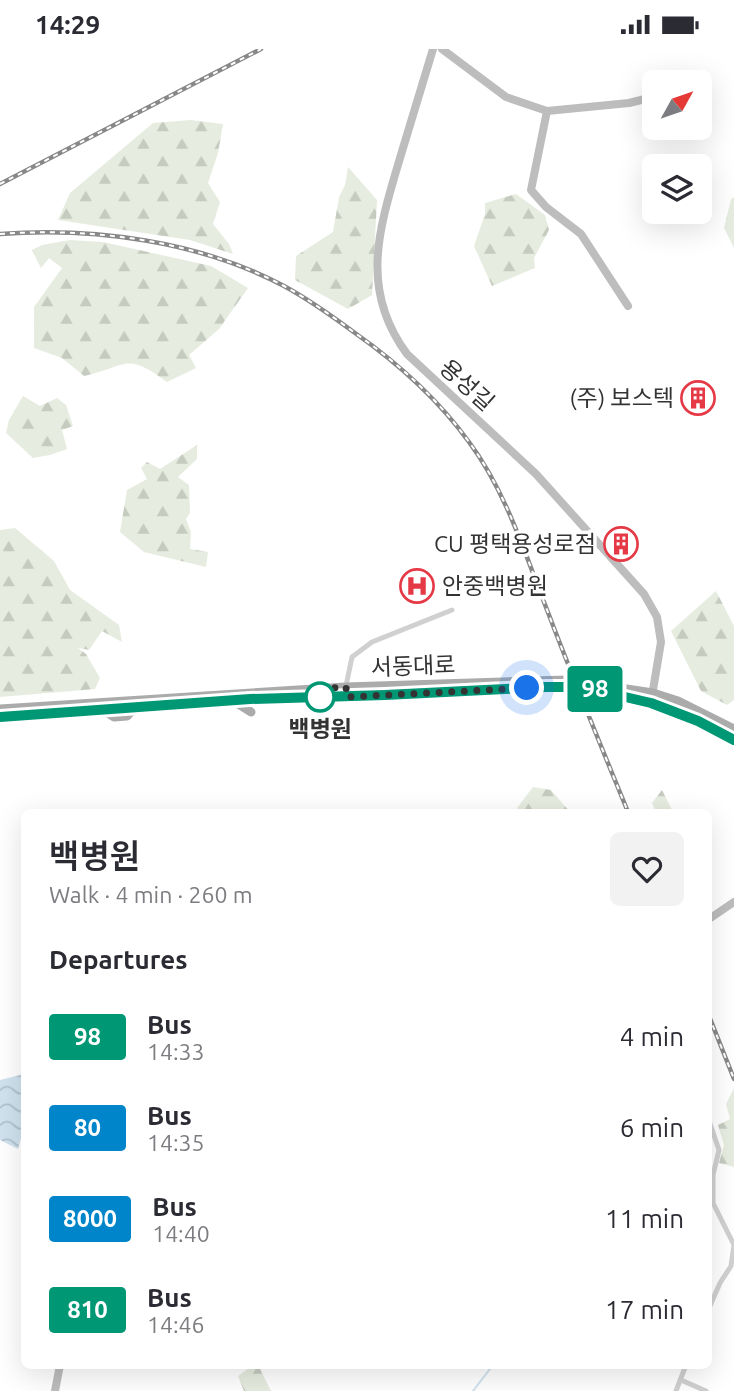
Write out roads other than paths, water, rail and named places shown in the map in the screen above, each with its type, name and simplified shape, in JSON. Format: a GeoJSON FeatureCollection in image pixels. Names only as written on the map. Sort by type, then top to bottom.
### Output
{"type":"FeatureCollection","features":[{"type":"Feature","properties":{"kind":"main road","name":"서동대로"},"geometry":{"type":"LineString","coordinates":[[0,709],[567,680],[678,701],[734,729]]}},
{"type":"Feature","properties":{"kind":"main road","name":"서동대로"},"geometry":{"type":"LineString","coordinates":[[0,717],[347,692]]}},
{"type":"Feature","properties":{"kind":"main road","name":"서동대로"},"geometry":{"type":"LineString","coordinates":[[652,698],[734,740]]}},
{"type":"Feature","properties":{"kind":"main road"},"geometry":{"type":"LineString","coordinates":[[232,700],[251,712]]}},
{"type":"Feature","properties":{"kind":"street","name":"용성길"},"geometry":{"type":"LineString","coordinates":[[433,49],[378,240],[377,283],[387,321],[407,354],[536,474],[643,594],[657,617],[661,642],[652,698]]}},
{"type":"Feature","properties":{"kind":"street"},"geometry":{"type":"LineString","coordinates":[[442,49],[506,97],[547,111],[642,100]]}},
{"type":"Feature","properties":{"kind":"street"},"geometry":{"type":"LineString","coordinates":[[547,111],[531,190],[546,207],[581,234],[628,306]]}},
{"type":"Feature","properties":{"kind":"street"},"geometry":{"type":"LineString","coordinates":[[347,692],[352,657],[372,642],[452,610]]}},
{"type":"Feature","properties":{"kind":"street"},"geometry":{"type":"LineString","coordinates":[[712,917],[734,902]]}},
{"type":"Feature","properties":{"kind":"street"},"geometry":{"type":"LineString","coordinates":[[712,1130],[719,1150],[713,1175],[713,1203],[734,1245],[732,1266],[712,1301]]}},
{"type":"Feature","properties":{"kind":"street"},"geometry":{"type":"LineString","coordinates":[[55,1391],[59,1369]]}},
{"type":"Feature","properties":{"kind":"street"},"geometry":{"type":"LineString","coordinates":[[676,1391],[685,1369]]}},
{"type":"Feature","properties":{"kind":"street"},"geometry":{"type":"LineString","coordinates":[[681,1380],[706,1391]]}},
{"type":"Feature","properties":{"kind":"water"},"geometry":{"type":"Polygon","coordinates":[[[21,1075],[21,1138],[18,1149],[0,1140],[0,1080],[21,1075]]]}},
{"type":"Feature","properties":{"kind":"waterway"},"geometry":{"type":"LineString","coordinates":[[473,1391],[490,1369]]}},
{"type":"Feature","properties":{"kind":"railway"},"geometry":{"type":"LineString","coordinates":[[0,184],[261,49]]}},
{"type":"Feature","properties":{"kind":"railway"},"geometry":{"type":"LineString","coordinates":[[0,234],[36,232],[109,236],[182,248],[217,258],[302,296],[402,370],[444,411],[469,442],[494,482],[524,548],[627,809]]}},
{"type":"Feature","properties":{"kind":"railway"},"geometry":{"type":"LineString","coordinates":[[712,1024],[734,1079]]}},
{"type":"Feature","properties":{"kind":"place","name":"(주) 보스텍"},"geometry":{"type":"Point","coordinates":[698,398]}},
{"type":"Feature","properties":{"kind":"place","name":"CU 평택용성로점"},"geometry":{"type":"Point","coordinates":[621,544]}},
{"type":"Feature","properties":{"kind":"place","name":"안중백병원"},"geometry":{"type":"Point","coordinates":[417,586]}},
{"type":"Feature","properties":{"kind":"place","name":"백병원"},"geometry":{"type":"Point","coordinates":[320,697]}}]}
